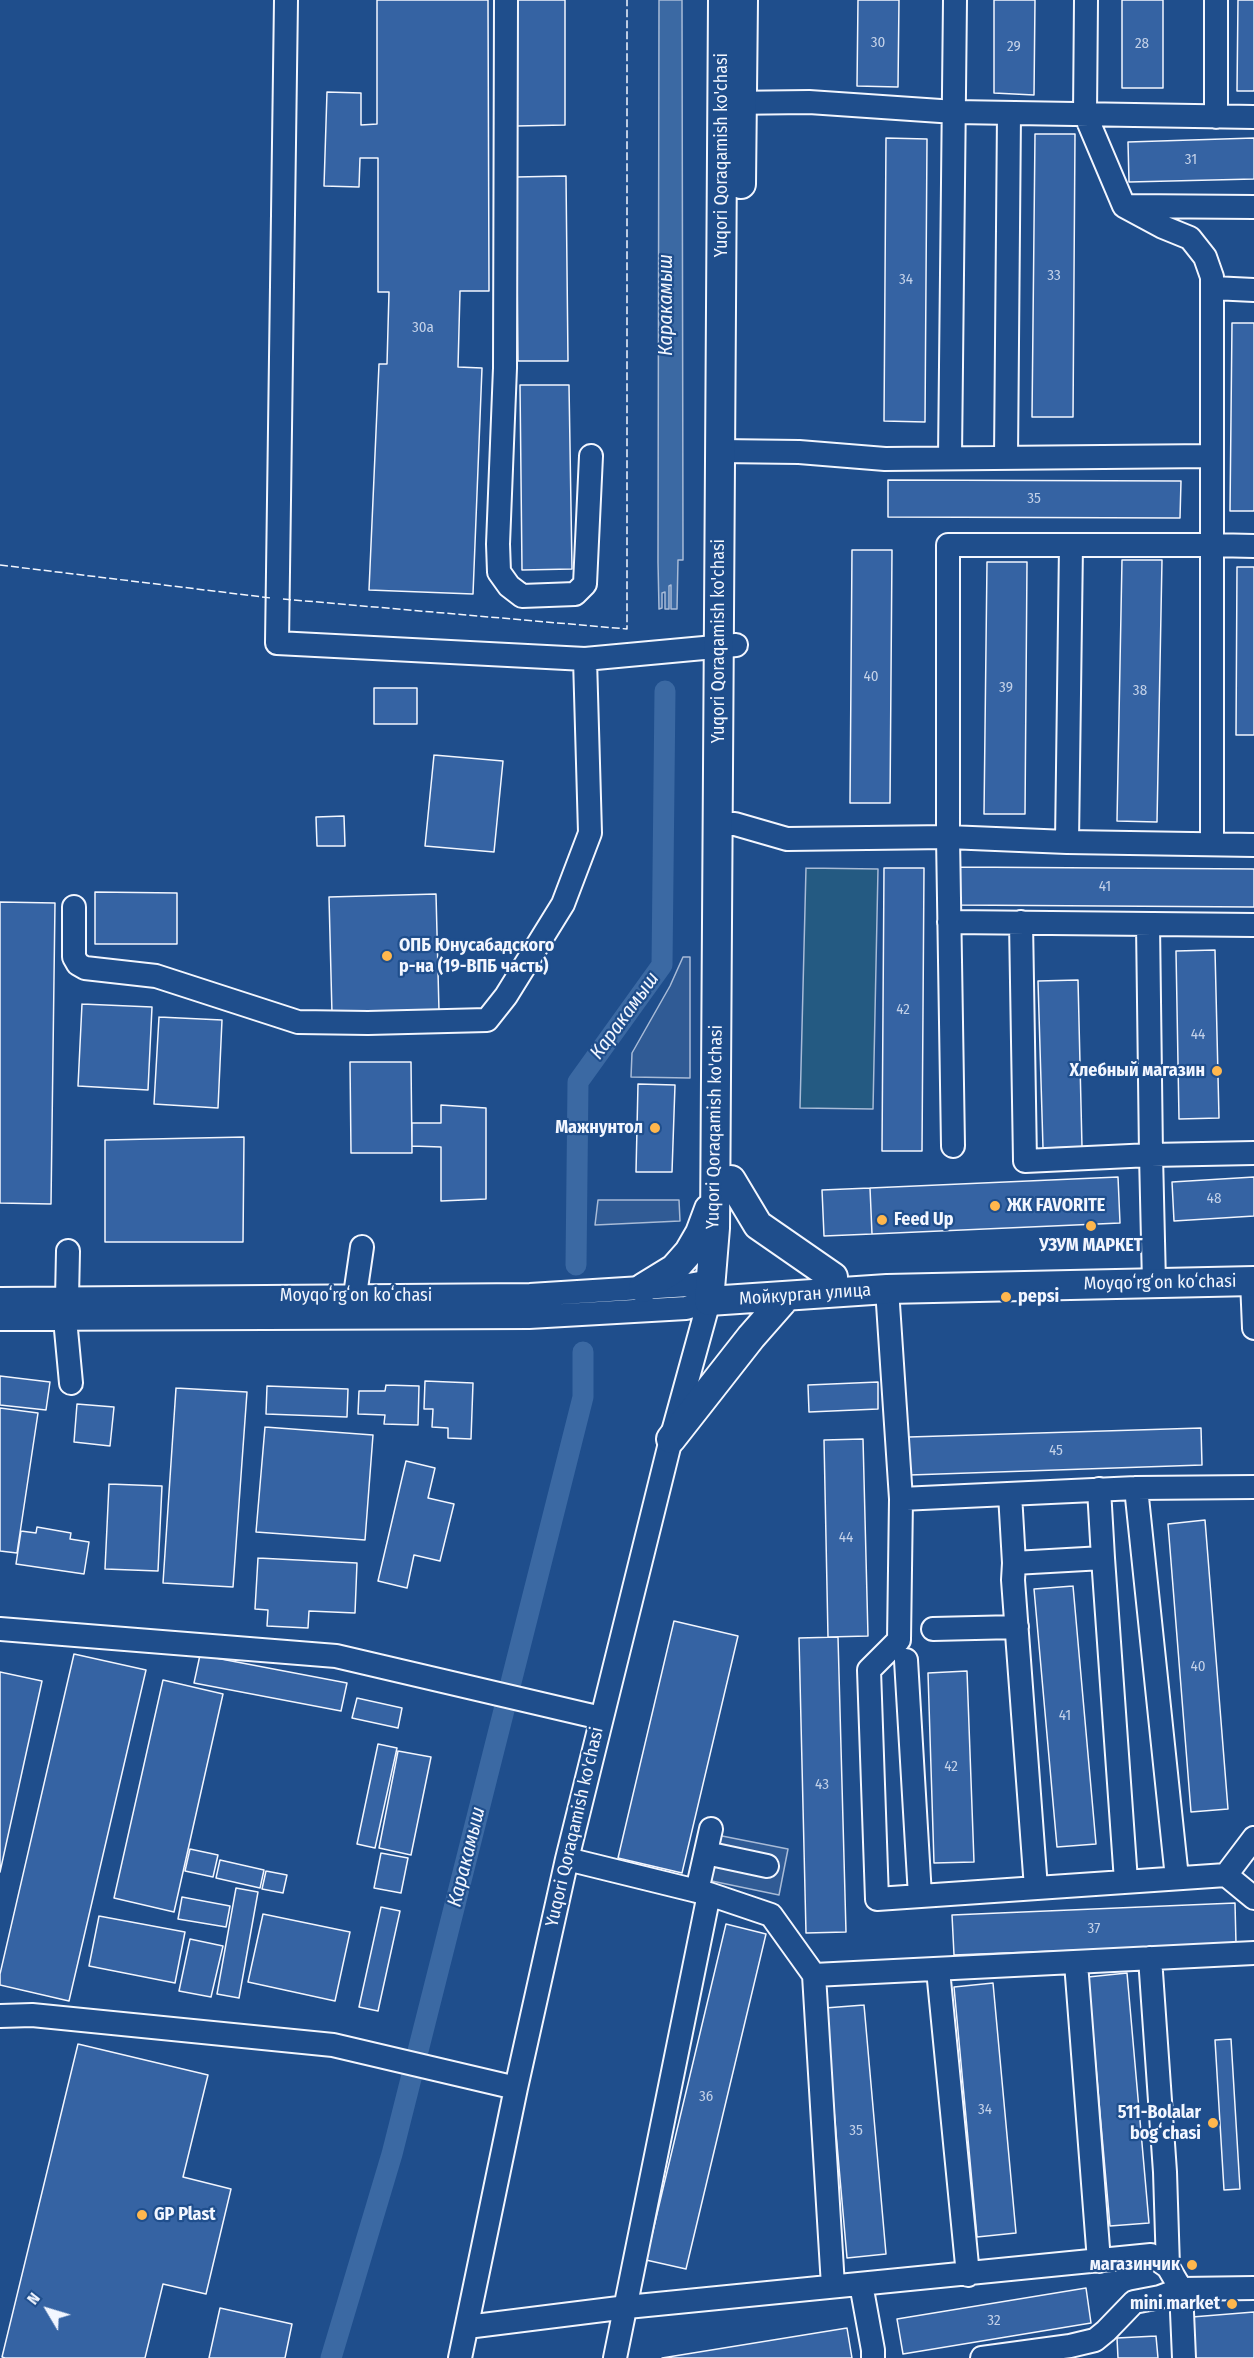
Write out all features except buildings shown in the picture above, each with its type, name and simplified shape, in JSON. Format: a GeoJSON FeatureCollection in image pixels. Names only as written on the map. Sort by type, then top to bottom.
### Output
{"type":"FeatureCollection","features":[{"type":"Feature","properties":{"kind":"main road","name":"Yuqori Qoraqamish ko'chasi"},"geometry":{"type":"LineString","coordinates":[[716,1287],[715,1228],[723,1179],[732,103],[723,0]]}},
{"type":"Feature","properties":{"kind":"main road","name":"Yuqori Qoraqamish ko'chasi"},"geometry":{"type":"LineString","coordinates":[[732,103],[743,0]]}},
{"type":"Feature","properties":{"kind":"main road"},"geometry":{"type":"LineString","coordinates":[[633,1296],[674,1269],[689,1252],[723,1179],[758,1225],[833,1277]]}},
{"type":"Feature","properties":{"kind":"main road","name":"Мойкурган улица"},"geometry":{"type":"LineString","coordinates":[[716,1287],[833,1277],[887,1289]]}},
{"type":"Feature","properties":{"kind":"main road","name":"Moyqoʻrgʻon koʻchasi"},"geometry":{"type":"LineString","coordinates":[[887,1289],[1253,1281]]}},
{"type":"Feature","properties":{"kind":"main road","name":"Мойкурган улица"},"geometry":{"type":"LineString","coordinates":[[716,1287],[787,1296],[887,1289]]}},
{"type":"Feature","properties":{"kind":"main road"},"geometry":{"type":"LineString","coordinates":[[671,1438],[787,1296]]}},
{"type":"Feature","properties":{"kind":"street"},"geometry":{"type":"LineString","coordinates":[[286,0],[277,643],[585,659],[728,646]]}},
{"type":"Feature","properties":{"kind":"street"},"geometry":{"type":"LineString","coordinates":[[506,0],[505,368],[498,544],[499,572],[509,586],[522,596],[575,594],[585,584],[591,456]]}},
{"type":"Feature","properties":{"kind":"street"},"geometry":{"type":"LineString","coordinates":[[950,457],[955,0]]}},
{"type":"Feature","properties":{"kind":"street"},"geometry":{"type":"LineString","coordinates":[[1086,0],[1085,114],[1124,207],[1162,227],[1190,238],[1205,257],[1213,288],[1212,844]]}},
{"type":"Feature","properties":{"kind":"street"},"geometry":{"type":"LineString","coordinates":[[1216,0],[1216,117]]}},
{"type":"Feature","properties":{"kind":"street"},"geometry":{"type":"LineString","coordinates":[[732,103],[809,102],[955,112],[1254,117]]}},
{"type":"Feature","properties":{"kind":"street"},"geometry":{"type":"LineString","coordinates":[[1006,457],[1009,113]]}},
{"type":"Feature","properties":{"kind":"street"},"geometry":{"type":"LineString","coordinates":[[1124,207],[1254,207]]}},
{"type":"Feature","properties":{"kind":"street"},"geometry":{"type":"LineString","coordinates":[[1213,288],[1254,290]]}},
{"type":"Feature","properties":{"kind":"street"},"geometry":{"type":"LineString","coordinates":[[729,450],[885,459],[1212,456]]}},
{"type":"Feature","properties":{"kind":"street"},"geometry":{"type":"LineString","coordinates":[[953,1146],[948,837],[948,545],[1254,546]]}},
{"type":"Feature","properties":{"kind":"street"},"geometry":{"type":"LineString","coordinates":[[1067,842],[1071,545]]}},
{"type":"Feature","properties":{"kind":"street"},"geometry":{"type":"LineString","coordinates":[[74,907],[74,957],[78,964],[85,968],[156,976],[298,1022],[487,1020],[506,996],[563,904],[590,833],[585,659]]}},
{"type":"Feature","properties":{"kind":"street"},"geometry":{"type":"LineString","coordinates":[[726,824],[787,839],[948,837],[1067,842],[1254,845]]}},
{"type":"Feature","properties":{"kind":"street"},"geometry":{"type":"LineString","coordinates":[[949,922],[1254,925]]}},
{"type":"Feature","properties":{"kind":"street"},"geometry":{"type":"LineString","coordinates":[[1021,922],[1025,1161],[1254,1153]]}},
{"type":"Feature","properties":{"kind":"street"},"geometry":{"type":"LineString","coordinates":[[1148,924],[1154,1283]]}},
{"type":"Feature","properties":{"kind":"street"},"geometry":{"type":"LineString","coordinates":[[355,1295],[362,1247]]}},
{"type":"Feature","properties":{"kind":"street"},"geometry":{"type":"LineString","coordinates":[[68,1251],[66,1309],[71,1383]]}},
{"type":"Feature","properties":{"kind":"street"},"geometry":{"type":"LineString","coordinates":[[1253,1281],[1254,1328]]}},
{"type":"Feature","properties":{"kind":"street","name":"Moyqoʻrgʻon koʻchasi"},"geometry":{"type":"LineString","coordinates":[[0,1299],[66,1309],[530,1306],[633,1296],[689,1285],[716,1287]]}},
{"type":"Feature","properties":{"kind":"street","name":"Yuqori Qoraqamish ko'chasi"},"geometry":{"type":"LineString","coordinates":[[460,2358],[516,2088],[567,1859],[671,1438],[716,1287]]}},
{"type":"Feature","properties":{"kind":"street"},"geometry":{"type":"LineString","coordinates":[[887,1289],[901,1499],[899,1640],[869,1670],[877,1899],[1226,1875],[1254,1898]]}},
{"type":"Feature","properties":{"kind":"street","name":"Moyqoʻrgʻon koʻchasi"},"geometry":{"type":"LineString","coordinates":[[0,1319],[66,1309],[355,1295],[530,1306]]}},
{"type":"Feature","properties":{"kind":"street"},"geometry":{"type":"LineString","coordinates":[[901,1499],[1099,1489],[1254,1487]]}},
{"type":"Feature","properties":{"kind":"street"},"geometry":{"type":"LineString","coordinates":[[1136,1488],[1177,1878]]}},
{"type":"Feature","properties":{"kind":"street"},"geometry":{"type":"LineString","coordinates":[[1099,1489],[1126,1881]]}},
{"type":"Feature","properties":{"kind":"street"},"geometry":{"type":"LineString","coordinates":[[1010,1494],[1036,1888]]}},
{"type":"Feature","properties":{"kind":"street"},"geometry":{"type":"LineString","coordinates":[[1014,1563],[1103,1558]]}},
{"type":"Feature","properties":{"kind":"street"},"geometry":{"type":"LineString","coordinates":[[933,1629],[1017,1627]]}},
{"type":"Feature","properties":{"kind":"street"},"geometry":{"type":"LineString","coordinates":[[0,1629],[336,1656],[601,1718]]}},
{"type":"Feature","properties":{"kind":"street"},"geometry":{"type":"LineString","coordinates":[[906,1660],[920,1896]]}},
{"type":"Feature","properties":{"kind":"street"},"geometry":{"type":"LineString","coordinates":[[615,2358],[627,2307],[703,1893],[706,1853],[711,1829]]}},
{"type":"Feature","properties":{"kind":"street"},"geometry":{"type":"LineString","coordinates":[[1226,1875],[1254,1838]]}},
{"type":"Feature","properties":{"kind":"street"},"geometry":{"type":"LineString","coordinates":[[706,1853],[768,1866]]}},
{"type":"Feature","properties":{"kind":"street"},"geometry":{"type":"LineString","coordinates":[[567,1859],[703,1893],[771,1915],[814,1975],[833,2286]]}},
{"type":"Feature","properties":{"kind":"street"},"geometry":{"type":"LineString","coordinates":[[814,1975],[1254,1953]]}},
{"type":"Feature","properties":{"kind":"street"},"geometry":{"type":"LineString","coordinates":[[1150,1958],[1165,2172],[1168,2267]]}},
{"type":"Feature","properties":{"kind":"street"},"geometry":{"type":"LineString","coordinates":[[1076,1962],[1099,2261]]}},
{"type":"Feature","properties":{"kind":"street"},"geometry":{"type":"LineString","coordinates":[[938,1970],[968,2275]]}},
{"type":"Feature","properties":{"kind":"street"},"geometry":{"type":"LineString","coordinates":[[0,2016],[32,2015],[333,2045],[516,2088]]}},
{"type":"Feature","properties":{"kind":"street"},"geometry":{"type":"LineString","coordinates":[[467,2327],[627,2307],[968,2275],[1151,2255],[1168,2267],[1181,2289],[1184,2358]]}},
{"type":"Feature","properties":{"kind":"street"},"geometry":{"type":"LineString","coordinates":[[861,2284],[873,2358]]}},
{"type":"Feature","properties":{"kind":"street"},"geometry":{"type":"LineString","coordinates":[[982,2358],[1070,2346],[1095,2340],[1134,2302],[1160,2297],[1181,2289],[1254,2288]]}},
{"type":"Feature","properties":{"kind":"shaded area"},"geometry":{"type":"Polygon","coordinates":[[[806,868],[878,869],[873,1109],[800,1108],[806,868]]]}},
{"type":"Feature","properties":{"kind":"shaded area"},"geometry":{"type":"Polygon","coordinates":[[[683,957],[690,957],[690,1078],[631,1077],[632,1053],[670,986],[683,957]]]}},
{"type":"Feature","properties":{"kind":"shaded area"},"geometry":{"type":"Polygon","coordinates":[[[598,1200],[679,1200],[680,1221],[595,1225],[598,1200]]]}},
{"type":"Feature","properties":{"kind":"shaded area"},"geometry":{"type":"Polygon","coordinates":[[[717,1835],[788,1849],[779,1895],[707,1880],[717,1835]]]}},
{"type":"Feature","properties":{"kind":"water"},"geometry":{"type":"Polygon","coordinates":[[[659,0],[682,0],[683,560],[678,560],[677,609],[671,609],[671,585],[669,586],[669,609],[665,609],[665,592],[662,593],[662,608],[659,609],[659,0]]]}},
{"type":"Feature","properties":{"kind":"waterway","name":"Каракамыш"},"geometry":{"type":"LineString","coordinates":[[576,1265],[578,1082],[662,965],[665,691]]}},
{"type":"Feature","properties":{"kind":"waterway","name":"Каракамыш"},"geometry":{"type":"LineString","coordinates":[[331,2358],[392,2154],[583,1397],[583,1352]]}},
{"type":"Feature","properties":{"kind":"fence"},"geometry":{"type":"LineString","coordinates":[[283,599],[627,629],[627,0]]}},
{"type":"Feature","properties":{"kind":"fence"},"geometry":{"type":"LineString","coordinates":[[0,565],[271,598]]}},
{"type":"Feature","properties":{"kind":"place","name":"ОПБ Юнусабадского р-на (19-ВПБ часть)"},"geometry":{"type":"Point","coordinates":[387,956]}},
{"type":"Feature","properties":{"kind":"place","name":"Хлебный магазин"},"geometry":{"type":"Point","coordinates":[1217,1071]}},
{"type":"Feature","properties":{"kind":"place","name":"Мажнунтол"},"geometry":{"type":"Point","coordinates":[655,1128]}},
{"type":"Feature","properties":{"kind":"place","name":"ЖК FAVORITE"},"geometry":{"type":"Point","coordinates":[995,1206]}},
{"type":"Feature","properties":{"kind":"place","name":"Feed Up"},"geometry":{"type":"Point","coordinates":[882,1220]}},
{"type":"Feature","properties":{"kind":"place","name":"УЗУМ МАРКЕТ"},"geometry":{"type":"Point","coordinates":[1091,1226]}},
{"type":"Feature","properties":{"kind":"place","name":"pepsi"},"geometry":{"type":"Point","coordinates":[1006,1297]}},
{"type":"Feature","properties":{"kind":"place","name":"511-Bolalar bogʻchasi"},"geometry":{"type":"Point","coordinates":[1213,2123]}},
{"type":"Feature","properties":{"kind":"place","name":"GP Plast"},"geometry":{"type":"Point","coordinates":[142,2215]}},
{"type":"Feature","properties":{"kind":"place","name":"магазинчик"},"geometry":{"type":"Point","coordinates":[1192,2265]}},
{"type":"Feature","properties":{"kind":"place","name":"mini market"},"geometry":{"type":"Point","coordinates":[1232,2304]}}]}
